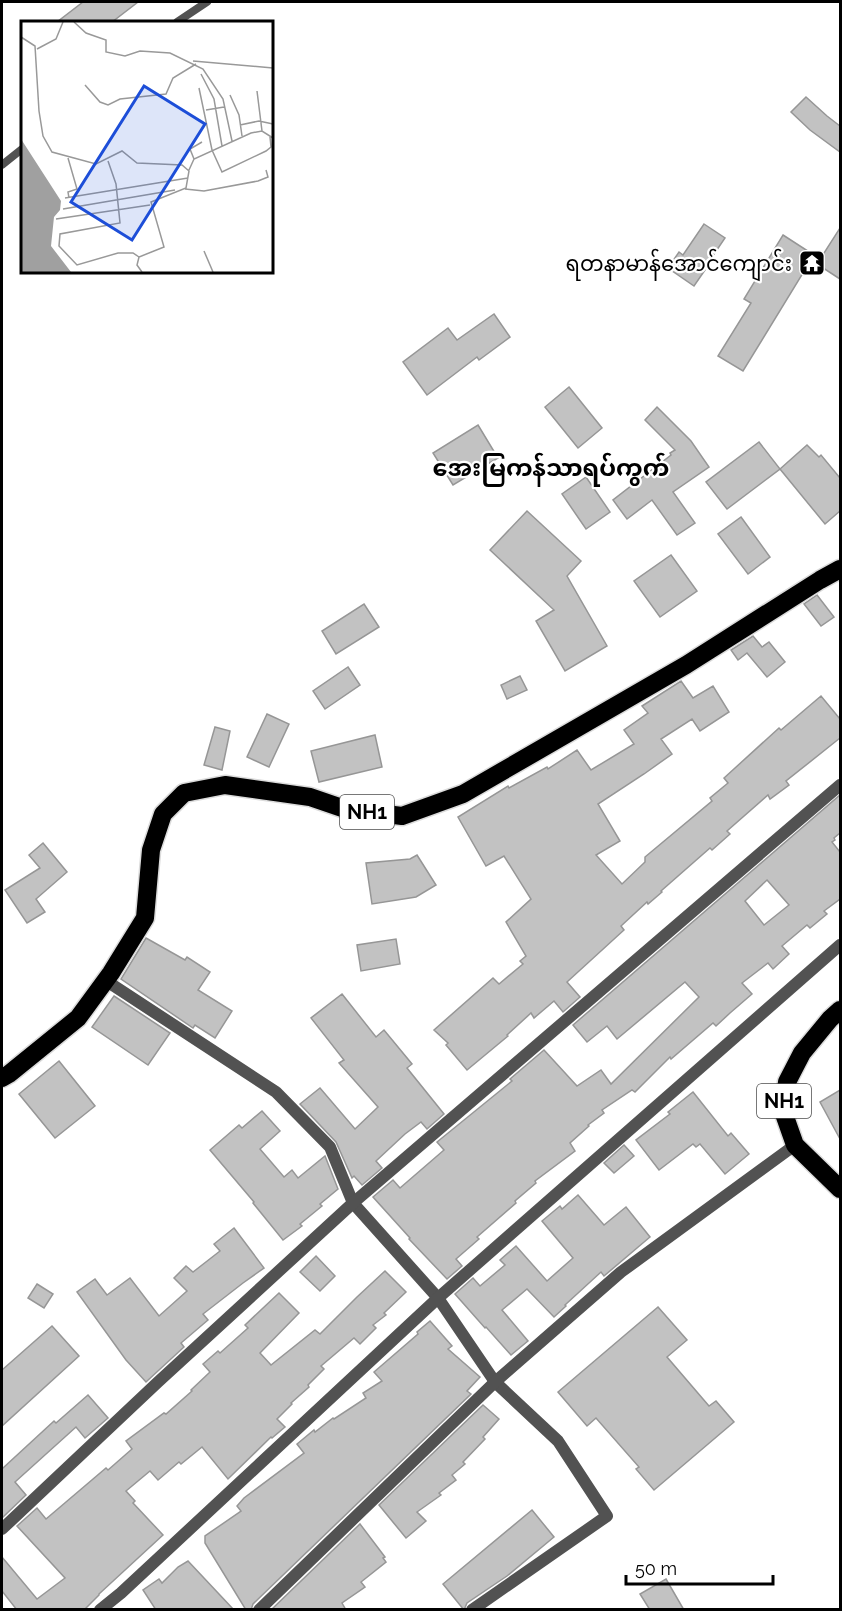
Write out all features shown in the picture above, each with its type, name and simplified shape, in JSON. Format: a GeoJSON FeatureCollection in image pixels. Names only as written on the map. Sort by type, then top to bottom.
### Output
{"type":"FeatureCollection","features":[{"type":"Feature","properties":{"kind":"highway","name":"NH1"},"geometry":{"type":"LineString","coordinates":[[2,1078],[78,1018],[105,980],[144,918],[151,850],[163,814],[184,793],[225,785],[310,796],[345,809],[402,816],[463,794],[686,666],[840,569]]}},
{"type":"Feature","properties":{"kind":"highway","name":"NH1"},"geometry":{"type":"LineString","coordinates":[[840,1010],[802,1053],[787,1082],[783,1112],[795,1145],[840,1189]]}},
{"type":"Feature","properties":{"kind":"street"},"geometry":{"type":"LineString","coordinates":[[2,1529],[353,1203],[840,785]]}},
{"type":"Feature","properties":{"kind":"street"},"geometry":{"type":"LineString","coordinates":[[100,1610],[438,1298],[840,945]]}},
{"type":"Feature","properties":{"kind":"street"},"geometry":{"type":"LineString","coordinates":[[105,980],[276,1092],[330,1148],[353,1203],[438,1298],[495,1382],[558,1441],[607,1516],[472,1610]]}},
{"type":"Feature","properties":{"kind":"street"},"geometry":{"type":"LineString","coordinates":[[259,1610],[495,1382],[621,1272],[795,1145]]}},
{"type":"Feature","properties":{"kind":"lane"},"geometry":{"type":"LineString","coordinates":[[178,21],[207,2]]}},
{"type":"Feature","properties":{"kind":"lane"},"geometry":{"type":"LineString","coordinates":[[2,165],[21,150]]}},
{"type":"Feature","properties":{"kind":"building"},"geometry":{"type":"Polygon","coordinates":[[[83,2],[138,2],[113,21],[58,21],[83,2]]]}},
{"type":"Feature","properties":{"kind":"building"},"geometry":{"type":"Polygon","coordinates":[[[806,97],[840,126],[840,152],[810,130],[791,112],[806,97]]]}},
{"type":"Feature","properties":{"kind":"building"},"geometry":{"type":"Polygon","coordinates":[[[704,224],[725,238],[694,286],[668,268],[679,252],[683,255],[704,224]]]}},
{"type":"Feature","properties":{"kind":"building"},"geometry":{"type":"Polygon","coordinates":[[[840,228],[840,279],[817,264],[840,228]]]}},
{"type":"Feature","properties":{"kind":"building"},"geometry":{"type":"Polygon","coordinates":[[[783,235],[814,255],[743,371],[718,356],[751,303],[744,299],[783,235]]]}},
{"type":"Feature","properties":{"kind":"building"},"geometry":{"type":"Polygon","coordinates":[[[494,314],[510,337],[479,360],[477,357],[427,395],[403,362],[448,328],[457,340],[494,314]]]}},
{"type":"Feature","properties":{"kind":"building"},"geometry":{"type":"Polygon","coordinates":[[[569,387],[602,428],[578,448],[545,407],[569,387]]]}},
{"type":"Feature","properties":{"kind":"building"},"geometry":{"type":"Polygon","coordinates":[[[657,407],[691,441],[709,467],[673,492],[695,523],[677,535],[652,500],[627,519],[613,500],[675,450],[645,420],[657,407]]]}},
{"type":"Feature","properties":{"kind":"building"},"geometry":{"type":"Polygon","coordinates":[[[478,425],[498,458],[453,485],[433,453],[478,425]]]}},
{"type":"Feature","properties":{"kind":"building"},"geometry":{"type":"Polygon","coordinates":[[[759,442],[780,469],[727,509],[706,482],[759,442]]]}},
{"type":"Feature","properties":{"kind":"building"},"geometry":{"type":"Polygon","coordinates":[[[807,445],[819,457],[821,455],[840,478],[840,511],[825,524],[780,469],[807,445]]]}},
{"type":"Feature","properties":{"kind":"building"},"geometry":{"type":"Polygon","coordinates":[[[586,477],[610,512],[586,529],[562,494],[586,477]]]}},
{"type":"Feature","properties":{"kind":"building"},"geometry":{"type":"Polygon","coordinates":[[[527,511],[581,561],[567,576],[607,646],[565,671],[536,621],[554,610],[490,550],[527,511]]]}},
{"type":"Feature","properties":{"kind":"building"},"geometry":{"type":"Polygon","coordinates":[[[741,517],[770,557],[748,574],[718,534],[741,517]]]}},
{"type":"Feature","properties":{"kind":"building"},"geometry":{"type":"Polygon","coordinates":[[[671,555],[697,591],[660,617],[634,581],[671,555]]]}},
{"type":"Feature","properties":{"kind":"building"},"geometry":{"type":"Polygon","coordinates":[[[817,595],[834,617],[821,626],[804,604],[817,595]]]}},
{"type":"Feature","properties":{"kind":"building"},"geometry":{"type":"Polygon","coordinates":[[[364,604],[379,627],[336,654],[322,631],[364,604]]]}},
{"type":"Feature","properties":{"kind":"building"},"geometry":{"type":"Polygon","coordinates":[[[753,636],[762,647],[769,642],[785,662],[767,677],[747,653],[738,660],[731,650],[753,636]]]}},
{"type":"Feature","properties":{"kind":"building"},"geometry":{"type":"Polygon","coordinates":[[[348,667],[360,685],[325,709],[313,691],[348,667]]]}},
{"type":"Feature","properties":{"kind":"building"},"geometry":{"type":"Polygon","coordinates":[[[520,676],[527,690],[507,699],[501,685],[520,676]]]}},
{"type":"Feature","properties":{"kind":"building"},"geometry":{"type":"Polygon","coordinates":[[[681,681],[693,698],[713,686],[729,712],[700,731],[692,719],[661,739],[672,754],[598,804],[620,841],[596,855],[622,884],[645,862],[645,857],[712,801],[710,798],[728,783],[724,778],[779,728],[781,730],[821,696],[840,719],[840,738],[786,781],[789,785],[770,799],[768,795],[727,831],[730,834],[712,850],[710,848],[621,926],[624,930],[567,982],[580,997],[563,1012],[554,1001],[534,1018],[531,1013],[508,1036],[467,1070],[446,1045],[448,1043],[434,1030],[493,978],[499,984],[523,964],[520,961],[526,956],[506,922],[531,899],[504,856],[486,866],[458,817],[508,786],[509,788],[547,767],[548,769],[577,750],[591,770],[634,744],[624,730],[648,713],[642,706],[681,681]]]}},
{"type":"Feature","properties":{"kind":"building"},"geometry":{"type":"Polygon","coordinates":[[[267,714],[289,724],[269,767],[247,757],[267,714]]]}},
{"type":"Feature","properties":{"kind":"building"},"geometry":{"type":"Polygon","coordinates":[[[215,727],[230,731],[222,770],[204,765],[215,727]]]}},
{"type":"Feature","properties":{"kind":"building"},"geometry":{"type":"Polygon","coordinates":[[[375,735],[382,767],[319,782],[311,751],[375,735]]]}},
{"type":"Feature","properties":{"kind":"building"},"geometry":{"type":"Polygon","coordinates":[[[840,795],[840,833],[832,842],[840,852],[840,899],[824,911],[827,914],[810,928],[807,925],[782,946],[789,954],[773,969],[768,963],[742,983],[752,994],[716,1026],[713,1023],[671,1059],[670,1057],[635,1092],[632,1090],[602,1110],[604,1113],[570,1143],[575,1151],[535,1181],[536,1183],[515,1201],[516,1203],[477,1237],[479,1239],[456,1259],[462,1266],[447,1279],[373,1197],[393,1180],[400,1188],[444,1150],[437,1142],[512,1081],[510,1079],[544,1050],[577,1086],[601,1070],[611,1084],[699,997],[685,982],[617,1039],[607,1026],[587,1042],[573,1025],[840,795]],[[767,880],[745,901],[764,925],[789,905],[767,880]]]}},
{"type":"Feature","properties":{"kind":"building"},"geometry":{"type":"Polygon","coordinates":[[[43,843],[67,872],[36,899],[45,912],[27,923],[5,890],[40,868],[29,855],[43,843]]]}},
{"type":"Feature","properties":{"kind":"building"},"geometry":{"type":"Polygon","coordinates":[[[417,855],[436,885],[416,897],[372,904],[366,863],[410,859],[417,855]]]}},
{"type":"Feature","properties":{"kind":"building"},"geometry":{"type":"Polygon","coordinates":[[[146,938],[185,960],[187,957],[210,972],[198,990],[232,1011],[215,1038],[195,1025],[193,1028],[121,979],[146,938]]]}},
{"type":"Feature","properties":{"kind":"building"},"geometry":{"type":"Polygon","coordinates":[[[396,939],[400,964],[361,971],[357,945],[396,939]]]}},
{"type":"Feature","properties":{"kind":"building"},"geometry":{"type":"Polygon","coordinates":[[[342,994],[376,1037],[384,1030],[412,1064],[407,1068],[444,1114],[427,1129],[421,1122],[405,1134],[376,1161],[382,1168],[362,1185],[354,1176],[352,1178],[336,1142],[300,1104],[320,1088],[355,1129],[378,1107],[339,1063],[344,1060],[311,1018],[342,994]]]}},
{"type":"Feature","properties":{"kind":"building"},"geometry":{"type":"Polygon","coordinates":[[[114,996],[170,1033],[148,1065],[92,1027],[114,996]]]}},
{"type":"Feature","properties":{"kind":"building"},"geometry":{"type":"Polygon","coordinates":[[[59,1061],[95,1106],[55,1138],[19,1094],[59,1061]]]}},
{"type":"Feature","properties":{"kind":"building"},"geometry":{"type":"Polygon","coordinates":[[[840,1090],[840,1139],[820,1102],[840,1090]]]}},
{"type":"Feature","properties":{"kind":"building"},"geometry":{"type":"Polygon","coordinates":[[[693,1092],[728,1136],[731,1133],[749,1154],[725,1174],[700,1144],[696,1147],[693,1144],[659,1170],[636,1140],[670,1114],[668,1112],[693,1092]]]}},
{"type":"Feature","properties":{"kind":"building"},"geometry":{"type":"Polygon","coordinates":[[[262,1111],[280,1131],[260,1149],[284,1177],[292,1170],[298,1178],[325,1156],[338,1189],[300,1224],[302,1226],[283,1240],[210,1150],[239,1125],[242,1128],[262,1111]]]}},
{"type":"Feature","properties":{"kind":"building"},"geometry":{"type":"Polygon","coordinates":[[[624,1145],[634,1156],[614,1173],[604,1163],[624,1145]]]}},
{"type":"Feature","properties":{"kind":"building"},"geometry":{"type":"Polygon","coordinates":[[[578,1195],[604,1225],[626,1207],[650,1237],[604,1276],[601,1272],[554,1317],[527,1289],[502,1310],[528,1341],[511,1355],[455,1294],[473,1278],[480,1286],[505,1265],[500,1260],[516,1246],[547,1281],[573,1258],[542,1221],[560,1206],[562,1209],[578,1195]]]}},
{"type":"Feature","properties":{"kind":"building"},"geometry":{"type":"Polygon","coordinates":[[[234,1228],[264,1268],[203,1314],[208,1320],[181,1343],[184,1347],[146,1382],[126,1360],[77,1292],[95,1279],[107,1295],[130,1278],[159,1316],[187,1291],[174,1278],[186,1266],[193,1272],[220,1251],[214,1244],[234,1228]]]}},
{"type":"Feature","properties":{"kind":"building"},"geometry":{"type":"Polygon","coordinates":[[[316,1256],[335,1276],[320,1291],[300,1272],[316,1256]]]}},
{"type":"Feature","properties":{"kind":"building"},"geometry":{"type":"Polygon","coordinates":[[[385,1271],[406,1292],[384,1313],[386,1315],[373,1325],[376,1328],[360,1344],[354,1338],[321,1366],[324,1369],[277,1419],[285,1427],[271,1437],[228,1479],[202,1447],[181,1464],[179,1462],[158,1480],[150,1471],[126,1491],[135,1501],[133,1503],[163,1535],[84,1610],[17,1610],[2,1591],[2,1557],[37,1599],[65,1578],[17,1526],[37,1508],[46,1519],[132,1449],[126,1441],[164,1413],[166,1414],[192,1391],[210,1372],[203,1364],[218,1351],[220,1353],[248,1328],[245,1325],[279,1293],[299,1313],[260,1353],[271,1365],[315,1330],[320,1334],[385,1271]]]}},
{"type":"Feature","properties":{"kind":"building"},"geometry":{"type":"Polygon","coordinates":[[[37,1284],[53,1294],[44,1308],[28,1298],[37,1284]]]}},
{"type":"Feature","properties":{"kind":"building"},"geometry":{"type":"Polygon","coordinates":[[[658,1307],[687,1340],[667,1357],[709,1406],[716,1401],[734,1422],[654,1490],[636,1469],[639,1467],[596,1418],[587,1426],[558,1392],[658,1307]]]}},
{"type":"Feature","properties":{"kind":"building"},"geometry":{"type":"Polygon","coordinates":[[[430,1321],[452,1346],[448,1349],[480,1377],[467,1391],[471,1394],[253,1604],[251,1610],[246,1610],[205,1543],[205,1536],[241,1511],[237,1506],[244,1498],[304,1453],[297,1444],[314,1430],[315,1432],[366,1398],[363,1393],[382,1381],[374,1372],[430,1321]]]}},
{"type":"Feature","properties":{"kind":"building"},"geometry":{"type":"Polygon","coordinates":[[[52,1326],[79,1356],[2,1426],[2,1370],[52,1326]]]}},
{"type":"Feature","properties":{"kind":"building"},"geometry":{"type":"Polygon","coordinates":[[[88,1395],[108,1418],[85,1438],[76,1427],[15,1482],[26,1495],[2,1518],[2,1467],[54,1421],[56,1423],[88,1395]]]}},
{"type":"Feature","properties":{"kind":"building"},"geometry":{"type":"Polygon","coordinates":[[[483,1405],[499,1419],[483,1437],[485,1439],[463,1462],[465,1464],[452,1475],[456,1480],[439,1493],[441,1495],[417,1512],[426,1521],[406,1538],[379,1505],[483,1405]]]}},
{"type":"Feature","properties":{"kind":"building"},"geometry":{"type":"Polygon","coordinates":[[[532,1510],[554,1537],[507,1576],[467,1603],[464,1610],[443,1584],[532,1510]]]}},
{"type":"Feature","properties":{"kind":"building"},"geometry":{"type":"Polygon","coordinates":[[[360,1524],[385,1557],[383,1558],[386,1562],[361,1582],[365,1587],[342,1603],[346,1610],[271,1610],[360,1524]]]}},
{"type":"Feature","properties":{"kind":"building"},"geometry":{"type":"Polygon","coordinates":[[[188,1561],[234,1610],[156,1610],[143,1590],[159,1579],[162,1583],[178,1567],[188,1561]]]}},
{"type":"Feature","properties":{"kind":"building"},"geometry":{"type":"Polygon","coordinates":[[[666,1579],[684,1610],[650,1610],[640,1594],[666,1579]]]}},
{"type":"Feature","properties":{"kind":"place","name":"ရတနာမာန်အောင်ကျောင်း"},"geometry":{"type":"Point","coordinates":[812,263]}},
{"type":"Feature","properties":{"kind":"district","name":"အေးမြကန်သာရပ်ကွက်"},"geometry":{"type":"Point","coordinates":[551,467]}}]}
